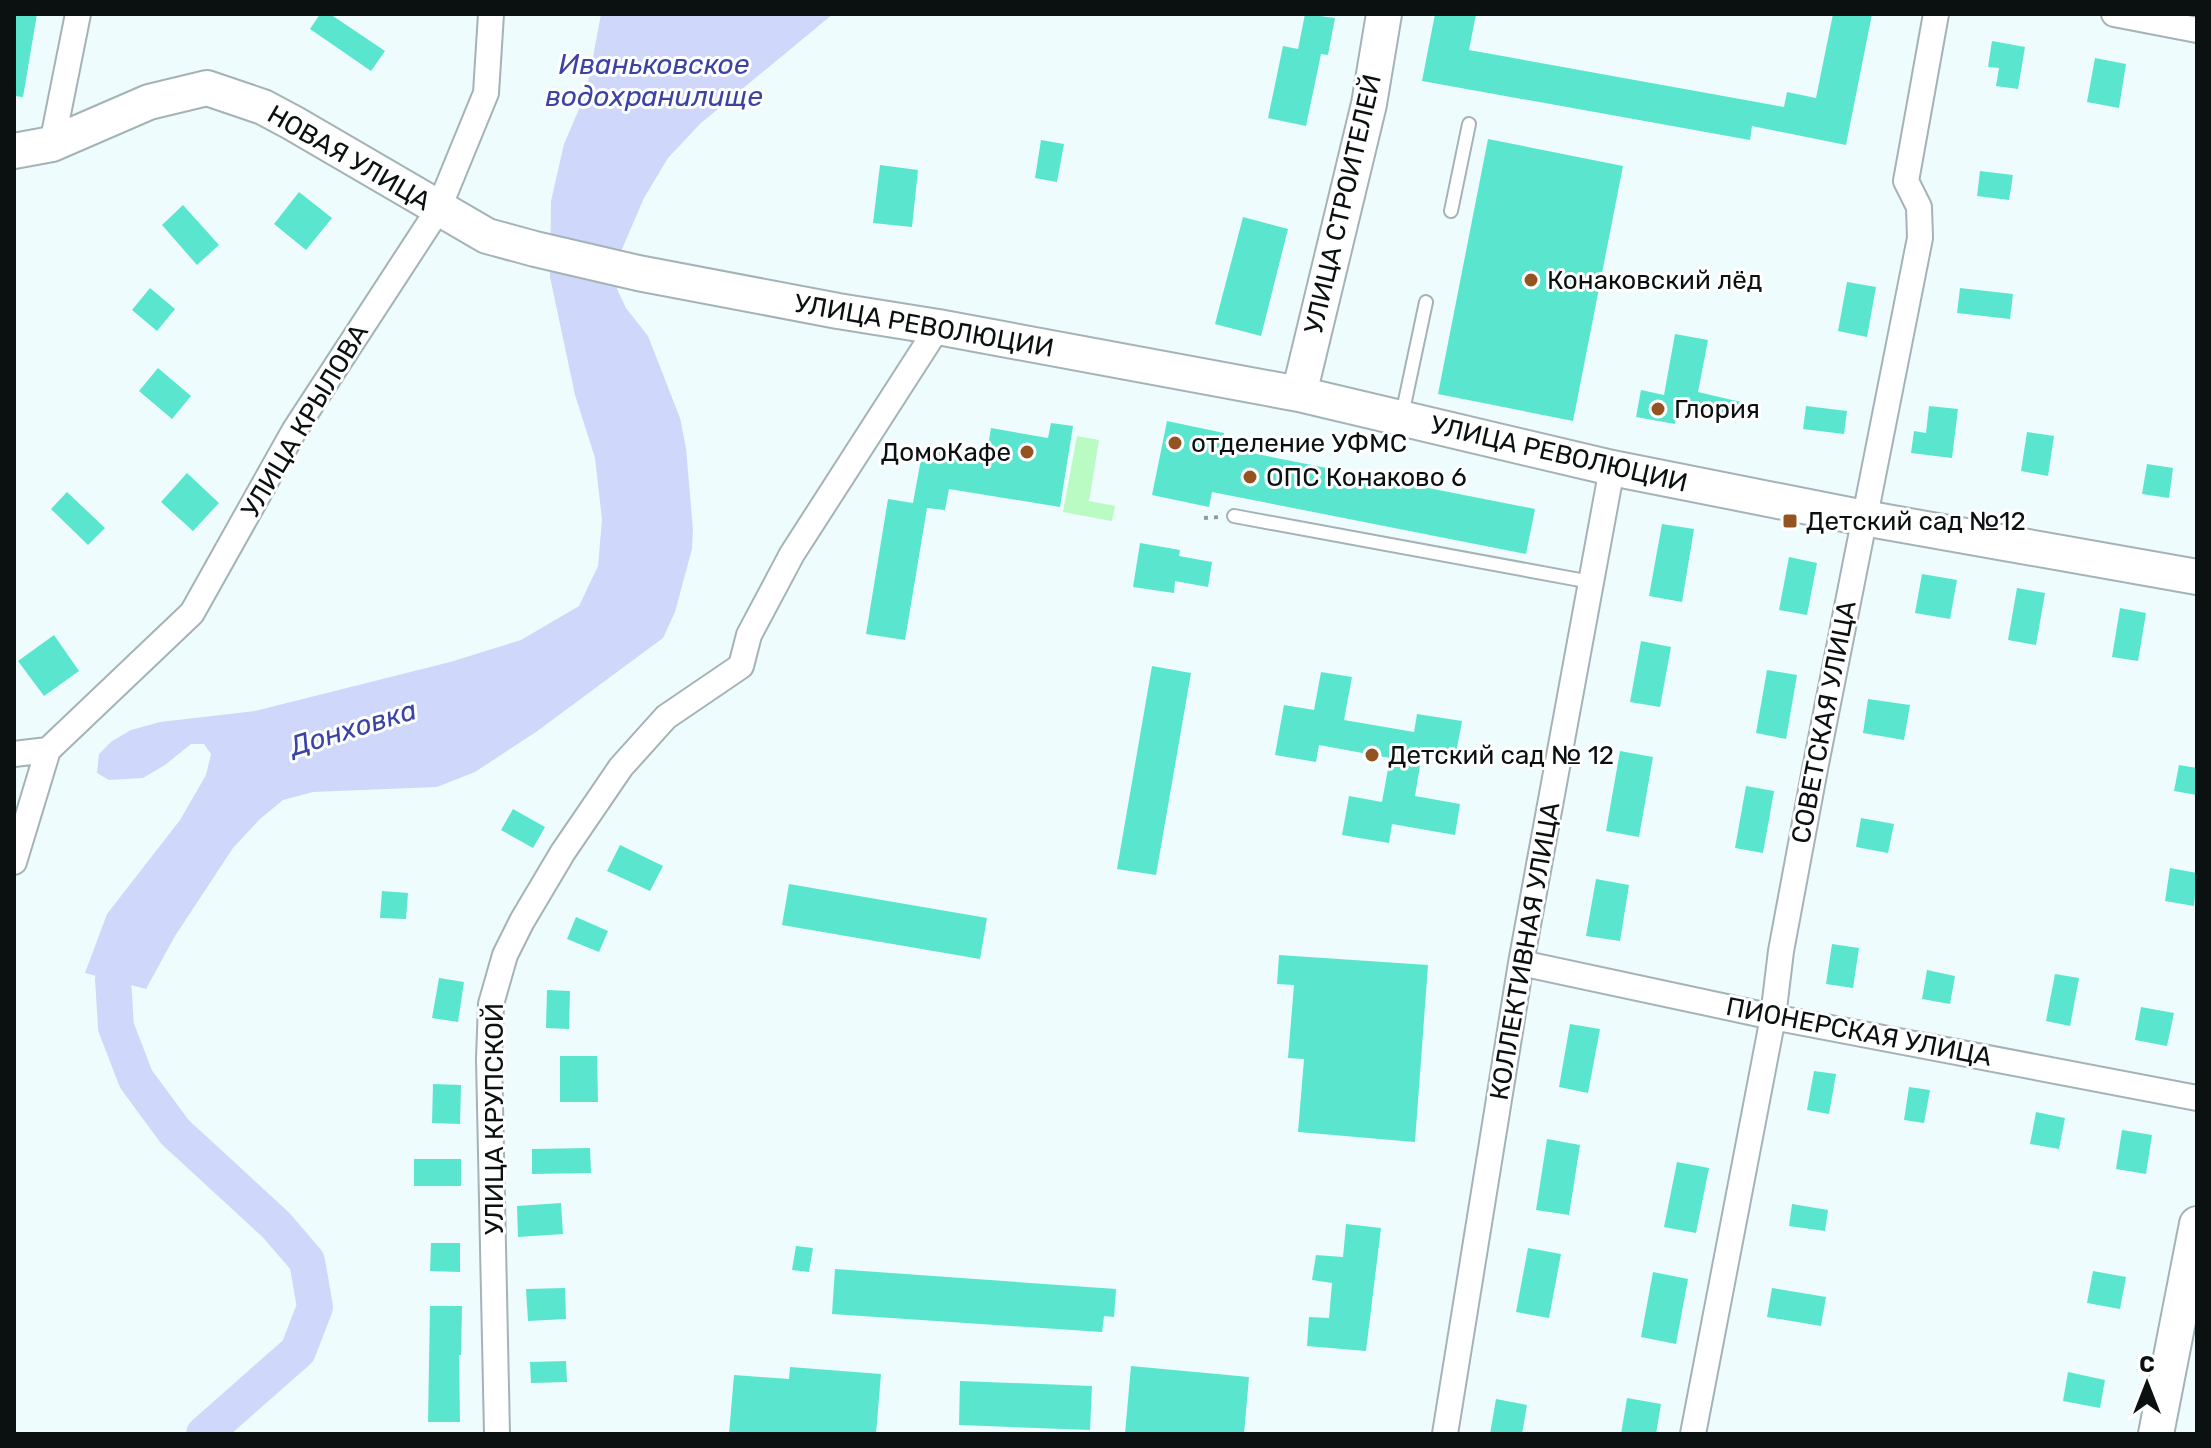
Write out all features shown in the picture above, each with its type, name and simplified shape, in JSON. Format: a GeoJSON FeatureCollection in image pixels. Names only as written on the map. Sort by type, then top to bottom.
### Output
{"type":"FeatureCollection","features":[{"type":"Feature","properties":{"kind":"main road","name":"УЛИЦА СТРОИТЕЛЕЙ"},"geometry":{"type":"LineString","coordinates":[[1299,394],[1369,104],[1384,14]]}},
{"type":"Feature","properties":{"kind":"main road","name":"НОВАЯ УЛИЦА"},"geometry":{"type":"LineString","coordinates":[[14,151],[52,144],[149,102],[207,88],[263,107],[487,236],[638,273]]}},
{"type":"Feature","properties":{"kind":"main road","name":"УЛИЦА РЕВОЛЮЦИИ"},"geometry":{"type":"LineString","coordinates":[[638,273],[1299,394],[1612,468],[1864,518],[2197,577]]}},
{"type":"Feature","properties":{"kind":"main road"},"geometry":{"type":"LineString","coordinates":[[2156,1434],[2197,1224]]}},
{"type":"Feature","properties":{"kind":"street"},"geometry":{"type":"LineString","coordinates":[[52,144],[78,14]]}},
{"type":"Feature","properties":{"kind":"street","name":"УЛИЦА КРЫЛОВА"},"geometry":{"type":"LineString","coordinates":[[48,750],[192,613],[294,431],[438,210],[486,93],[491,14]]}},
{"type":"Feature","properties":{"kind":"street","name":"СОВЕТСКАЯ УЛИЦА"},"geometry":{"type":"LineString","coordinates":[[1693,1434],[1773,1017],[1781,951],[1920,238],[1919,207],[1906,181],[1936,14]]}},
{"type":"Feature","properties":{"kind":"street"},"geometry":{"type":"LineString","coordinates":[[2114,14],[2197,30]]}},
{"type":"Feature","properties":{"kind":"street","name":"УЛИЦА КРУПСКОЙ"},"geometry":{"type":"LineString","coordinates":[[497,1434],[489,1059],[491,1004],[505,955],[563,852],[621,767],[666,717],[741,666],[749,635],[792,554],[938,327]]}},
{"type":"Feature","properties":{"kind":"street","name":"КОЛЛЕКТИВНАЯ УЛИЦА"},"geometry":{"type":"LineString","coordinates":[[1445,1434],[1521,963],[1612,468]]}},
{"type":"Feature","properties":{"kind":"street"},"geometry":{"type":"LineString","coordinates":[[14,754],[48,750],[14,862]]}},
{"type":"Feature","properties":{"kind":"street","name":"ПИОНЕРСКАЯ УЛИЦА"},"geometry":{"type":"LineString","coordinates":[[1521,963],[1773,1017],[2197,1098]]}},
{"type":"Feature","properties":{"kind":"lane"},"geometry":{"type":"LineString","coordinates":[[1451,211],[1469,124]]}},
{"type":"Feature","properties":{"kind":"lane"},"geometry":{"type":"LineString","coordinates":[[1401,419],[1426,302]]}},
{"type":"Feature","properties":{"kind":"lane"},"geometry":{"type":"LineString","coordinates":[[1234,516],[1591,582]]}},
{"type":"Feature","properties":{"kind":"green space"},"geometry":{"type":"Polygon","coordinates":[[[1077,436],[1099,440],[1089,501],[1115,506],[1112,521],[1063,512],[1077,436]]]}},
{"type":"Feature","properties":{"kind":"water","name":"Иваньковское водохранилище"},"geometry":{"type":"Polygon","coordinates":[[[601,14],[833,14],[701,123],[668,158],[644,198],[616,263],[617,289],[626,308],[648,336],[680,418],[686,448],[692,549],[675,612],[663,638],[536,732],[475,772],[437,787],[313,792],[283,800],[233,848],[175,936],[146,989],[85,973],[107,914],[180,820],[206,775],[211,754],[204,744],[191,744],[143,778],[109,780],[97,773],[99,754],[112,741],[131,730],[160,722],[255,711],[450,662],[521,640],[579,606],[598,566],[602,520],[595,458],[575,395],[550,277],[551,201],[564,144],[589,78],[601,14]]]}},
{"type":"Feature","properties":{"kind":"building"},"geometry":{"type":"Polygon","coordinates":[[[14,14],[37,14],[23,97],[14,96],[14,14]]]}},
{"type":"Feature","properties":{"kind":"building"},"geometry":{"type":"Polygon","coordinates":[[[320,14],[330,14],[385,51],[371,71],[310,29],[320,14]]]}},
{"type":"Feature","properties":{"kind":"building"},"geometry":{"type":"Polygon","coordinates":[[[1305,14],[1335,18],[1328,55],[1321,54],[1306,126],[1268,118],[1283,46],[1298,49],[1305,14]]]}},
{"type":"Feature","properties":{"kind":"building"},"geometry":{"type":"Polygon","coordinates":[[[1435,14],[1476,14],[1469,50],[1784,107],[1787,92],[1816,98],[1833,14],[1872,14],[1846,145],[1752,126],[1750,140],[1422,81],[1435,14]]]}},
{"type":"Feature","properties":{"kind":"building"},"geometry":{"type":"Polygon","coordinates":[[[1992,41],[2025,47],[2018,89],[1996,86],[1999,68],[1988,67],[1992,41]]]}},
{"type":"Feature","properties":{"kind":"building"},"geometry":{"type":"Polygon","coordinates":[[[2095,58],[2126,64],[2119,108],[2087,102],[2095,58]]]}},
{"type":"Feature","properties":{"kind":"building","name":"Конаковский лёд"},"geometry":{"type":"Polygon","coordinates":[[[1488,139],[1623,166],[1573,421],[1438,394],[1488,139]]]}},
{"type":"Feature","properties":{"kind":"building"},"geometry":{"type":"Polygon","coordinates":[[[1041,140],[1064,144],[1057,182],[1035,178],[1041,140]]]}},
{"type":"Feature","properties":{"kind":"building"},"geometry":{"type":"Polygon","coordinates":[[[880,165],[918,170],[912,227],[873,223],[880,165]]]}},
{"type":"Feature","properties":{"kind":"building"},"geometry":{"type":"Polygon","coordinates":[[[1980,171],[2013,175],[2009,200],[1977,196],[1980,171]]]}},
{"type":"Feature","properties":{"kind":"building"},"geometry":{"type":"Polygon","coordinates":[[[299,192],[332,218],[306,250],[274,224],[299,192]]]}},
{"type":"Feature","properties":{"kind":"building"},"geometry":{"type":"Polygon","coordinates":[[[183,205],[219,245],[197,265],[162,225],[183,205]]]}},
{"type":"Feature","properties":{"kind":"building"},"geometry":{"type":"Polygon","coordinates":[[[1243,217],[1288,229],[1261,336],[1215,324],[1243,217]]]}},
{"type":"Feature","properties":{"kind":"building"},"geometry":{"type":"Polygon","coordinates":[[[1847,282],[1876,287],[1867,337],[1838,331],[1847,282]]]}},
{"type":"Feature","properties":{"kind":"building"},"geometry":{"type":"Polygon","coordinates":[[[150,288],[175,309],[157,331],[132,310],[150,288]]]}},
{"type":"Feature","properties":{"kind":"building"},"geometry":{"type":"Polygon","coordinates":[[[1960,288],[2013,294],[2010,319],[1957,313],[1960,288]]]}},
{"type":"Feature","properties":{"kind":"building"},"geometry":{"type":"Polygon","coordinates":[[[1675,334],[1708,340],[1698,392],[1745,403],[1742,417],[1678,404],[1675,424],[1636,417],[1641,390],[1664,395],[1675,334]]]}},
{"type":"Feature","properties":{"kind":"building"},"geometry":{"type":"Polygon","coordinates":[[[158,368],[191,396],[172,419],[139,391],[158,368]]]}},
{"type":"Feature","properties":{"kind":"building"},"geometry":{"type":"Polygon","coordinates":[[[1806,406],[1847,411],[1844,434],[1803,429],[1806,406]]]}},
{"type":"Feature","properties":{"kind":"building"},"geometry":{"type":"Polygon","coordinates":[[[1929,406],[1958,409],[1952,458],[1911,453],[1914,431],[1926,433],[1929,406]]]}},
{"type":"Feature","properties":{"kind":"building"},"geometry":{"type":"Polygon","coordinates":[[[1167,421],[1224,433],[1221,447],[1535,509],[1526,554],[1212,492],[1209,507],[1152,495],[1167,421]]]}},
{"type":"Feature","properties":{"kind":"building"},"geometry":{"type":"Polygon","coordinates":[[[1051,423],[1073,426],[1060,507],[949,489],[945,510],[927,508],[905,640],[866,634],[888,499],[913,503],[923,448],[986,458],[991,428],[1048,438],[1051,423]]]}},
{"type":"Feature","properties":{"kind":"building"},"geometry":{"type":"Polygon","coordinates":[[[2027,432],[2054,436],[2048,476],[2021,471],[2027,432]]]}},
{"type":"Feature","properties":{"kind":"building"},"geometry":{"type":"Polygon","coordinates":[[[2147,464],[2173,468],[2169,498],[2142,494],[2147,464]]]}},
{"type":"Feature","properties":{"kind":"building"},"geometry":{"type":"Polygon","coordinates":[[[187,473],[219,503],[193,531],[161,502],[187,473]]]}},
{"type":"Feature","properties":{"kind":"building"},"geometry":{"type":"Polygon","coordinates":[[[67,492],[105,528],[88,545],[51,509],[67,492]]]}},
{"type":"Feature","properties":{"kind":"building"},"geometry":{"type":"Polygon","coordinates":[[[1662,524],[1694,529],[1682,602],[1649,596],[1662,524]]]}},
{"type":"Feature","properties":{"kind":"building"},"geometry":{"type":"Polygon","coordinates":[[[1140,543],[1180,550],[1179,556],[1212,562],[1208,587],[1175,581],[1174,593],[1133,587],[1140,543]]]}},
{"type":"Feature","properties":{"kind":"building"},"geometry":{"type":"Polygon","coordinates":[[[1789,557],[1817,563],[1807,615],[1779,610],[1789,557]]]}},
{"type":"Feature","properties":{"kind":"building"},"geometry":{"type":"Polygon","coordinates":[[[1922,574],[1957,580],[1950,619],[1915,613],[1922,574]]]}},
{"type":"Feature","properties":{"kind":"building"},"geometry":{"type":"Polygon","coordinates":[[[2017,588],[2045,593],[2036,645],[2008,640],[2017,588]]]}},
{"type":"Feature","properties":{"kind":"building"},"geometry":{"type":"Polygon","coordinates":[[[2120,608],[2146,613],[2138,661],[2112,657],[2120,608]]]}},
{"type":"Feature","properties":{"kind":"building"},"geometry":{"type":"Polygon","coordinates":[[[54,635],[79,671],[44,696],[18,661],[54,635]]]}},
{"type":"Feature","properties":{"kind":"building"},"geometry":{"type":"Polygon","coordinates":[[[1641,641],[1671,647],[1660,707],[1630,702],[1641,641]]]}},
{"type":"Feature","properties":{"kind":"building"},"geometry":{"type":"Polygon","coordinates":[[[1152,666],[1191,673],[1156,875],[1117,869],[1152,666]]]}},
{"type":"Feature","properties":{"kind":"building"},"geometry":{"type":"Polygon","coordinates":[[[1767,670],[1797,675],[1786,739],[1756,733],[1767,670]]]}},
{"type":"Feature","properties":{"kind":"building"},"geometry":{"type":"Polygon","coordinates":[[[1321,672],[1352,677],[1344,720],[1414,732],[1417,714],[1462,721],[1455,759],[1422,753],[1415,796],[1460,804],[1455,835],[1392,824],[1389,843],[1342,835],[1349,796],[1382,802],[1390,758],[1319,745],[1316,762],[1275,755],[1284,705],[1314,710],[1321,672]]]}},
{"type":"Feature","properties":{"kind":"building"},"geometry":{"type":"Polygon","coordinates":[[[1868,699],[1910,705],[1904,740],[1863,733],[1868,699]]]}},
{"type":"Feature","properties":{"kind":"building"},"geometry":{"type":"Polygon","coordinates":[[[1620,751],[1653,757],[1639,837],[1606,831],[1620,751]]]}},
{"type":"Feature","properties":{"kind":"building"},"geometry":{"type":"Polygon","coordinates":[[[2179,765],[2197,768],[2197,795],[2174,791],[2179,765]]]}},
{"type":"Feature","properties":{"kind":"building"},"geometry":{"type":"Polygon","coordinates":[[[1746,786],[1774,791],[1763,853],[1735,848],[1746,786]]]}},
{"type":"Feature","properties":{"kind":"building"},"geometry":{"type":"Polygon","coordinates":[[[513,809],[545,827],[533,848],[501,830],[513,809]]]}},
{"type":"Feature","properties":{"kind":"building"},"geometry":{"type":"Polygon","coordinates":[[[1861,818],[1894,824],[1888,853],[1856,847],[1861,818]]]}},
{"type":"Feature","properties":{"kind":"building"},"geometry":{"type":"Polygon","coordinates":[[[620,845],[663,866],[650,891],[607,871],[620,845]]]}},
{"type":"Feature","properties":{"kind":"building"},"geometry":{"type":"Polygon","coordinates":[[[2170,868],[2197,873],[2194,906],[2165,901],[2170,868]]]}},
{"type":"Feature","properties":{"kind":"building"},"geometry":{"type":"Polygon","coordinates":[[[1596,879],[1629,885],[1620,941],[1586,936],[1596,879]]]}},
{"type":"Feature","properties":{"kind":"building"},"geometry":{"type":"Polygon","coordinates":[[[789,884],[987,918],[980,959],[782,925],[789,884]]]}},
{"type":"Feature","properties":{"kind":"building"},"geometry":{"type":"Polygon","coordinates":[[[382,891],[408,893],[406,919],[380,918],[382,891]]]}},
{"type":"Feature","properties":{"kind":"building"},"geometry":{"type":"Polygon","coordinates":[[[576,917],[608,931],[599,952],[567,939],[576,917]]]}},
{"type":"Feature","properties":{"kind":"building"},"geometry":{"type":"Polygon","coordinates":[[[1832,944],[1859,948],[1853,988],[1826,984],[1832,944]]]}},
{"type":"Feature","properties":{"kind":"building"},"geometry":{"type":"Polygon","coordinates":[[[1279,955],[1428,965],[1415,1142],[1298,1132],[1304,1059],[1288,1058],[1294,985],[1277,984],[1279,955]]]}},
{"type":"Feature","properties":{"kind":"building"},"geometry":{"type":"Polygon","coordinates":[[[1927,970],[1955,976],[1950,1004],[1922,999],[1927,970]]]}},
{"type":"Feature","properties":{"kind":"building"},"geometry":{"type":"Polygon","coordinates":[[[2055,974],[2079,978],[2070,1026],[2046,1021],[2055,974]]]}},
{"type":"Feature","properties":{"kind":"building"},"geometry":{"type":"Polygon","coordinates":[[[439,978],[464,982],[458,1022],[432,1018],[439,978]]]}},
{"type":"Feature","properties":{"kind":"building"},"geometry":{"type":"Polygon","coordinates":[[[547,990],[570,991],[569,1029],[546,1028],[547,990]]]}},
{"type":"Feature","properties":{"kind":"building"},"geometry":{"type":"Polygon","coordinates":[[[2141,1007],[2174,1013],[2167,1046],[2135,1040],[2141,1007]]]}},
{"type":"Feature","properties":{"kind":"building"},"geometry":{"type":"Polygon","coordinates":[[[1570,1024],[1600,1029],[1588,1093],[1559,1087],[1570,1024]]]}},
{"type":"Feature","properties":{"kind":"building"},"geometry":{"type":"Polygon","coordinates":[[[560,1056],[597,1056],[598,1102],[560,1102],[560,1056]]]}},
{"type":"Feature","properties":{"kind":"building"},"geometry":{"type":"Polygon","coordinates":[[[1814,1071],[1836,1074],[1829,1114],[1807,1110],[1814,1071]]]}},
{"type":"Feature","properties":{"kind":"building"},"geometry":{"type":"Polygon","coordinates":[[[433,1084],[461,1085],[460,1124],[432,1123],[433,1084]]]}},
{"type":"Feature","properties":{"kind":"building"},"geometry":{"type":"Polygon","coordinates":[[[1909,1087],[1930,1090],[1924,1123],[1904,1120],[1909,1087]]]}},
{"type":"Feature","properties":{"kind":"building"},"geometry":{"type":"Polygon","coordinates":[[[2036,1112],[2065,1118],[2059,1149],[2030,1144],[2036,1112]]]}},
{"type":"Feature","properties":{"kind":"building"},"geometry":{"type":"Polygon","coordinates":[[[2122,1130],[2152,1135],[2146,1174],[2116,1169],[2122,1130]]]}},
{"type":"Feature","properties":{"kind":"building"},"geometry":{"type":"Polygon","coordinates":[[[1547,1139],[1580,1145],[1569,1215],[1536,1210],[1547,1139]]]}},
{"type":"Feature","properties":{"kind":"building"},"geometry":{"type":"Polygon","coordinates":[[[590,1148],[591,1173],[532,1174],[532,1149],[590,1148]]]}},
{"type":"Feature","properties":{"kind":"building"},"geometry":{"type":"Polygon","coordinates":[[[414,1159],[461,1159],[461,1186],[414,1186],[414,1159]]]}},
{"type":"Feature","properties":{"kind":"building"},"geometry":{"type":"Polygon","coordinates":[[[1677,1162],[1709,1168],[1696,1233],[1664,1227],[1677,1162]]]}},
{"type":"Feature","properties":{"kind":"building"},"geometry":{"type":"Polygon","coordinates":[[[561,1203],[563,1234],[518,1237],[517,1206],[561,1203]]]}},
{"type":"Feature","properties":{"kind":"building"},"geometry":{"type":"Polygon","coordinates":[[[1792,1204],[1828,1210],[1825,1231],[1789,1226],[1792,1204]]]}},
{"type":"Feature","properties":{"kind":"building"},"geometry":{"type":"Polygon","coordinates":[[[1346,1224],[1381,1228],[1366,1351],[1307,1346],[1309,1317],[1329,1318],[1332,1283],[1312,1280],[1316,1255],[1343,1257],[1346,1224]]]}},
{"type":"Feature","properties":{"kind":"building"},"geometry":{"type":"Polygon","coordinates":[[[431,1243],[460,1243],[460,1272],[430,1271],[431,1243]]]}},
{"type":"Feature","properties":{"kind":"building"},"geometry":{"type":"Polygon","coordinates":[[[796,1246],[813,1248],[809,1272],[792,1270],[796,1246]]]}},
{"type":"Feature","properties":{"kind":"building"},"geometry":{"type":"Polygon","coordinates":[[[1528,1248],[1561,1254],[1549,1318],[1516,1312],[1528,1248]]]}},
{"type":"Feature","properties":{"kind":"building"},"geometry":{"type":"Polygon","coordinates":[[[835,1269],[1116,1289],[1114,1317],[1104,1316],[1102,1332],[832,1314],[835,1269]]]}},
{"type":"Feature","properties":{"kind":"building"},"geometry":{"type":"Polygon","coordinates":[[[2093,1271],[2126,1277],[2120,1309],[2087,1303],[2093,1271]]]}},
{"type":"Feature","properties":{"kind":"building"},"geometry":{"type":"Polygon","coordinates":[[[1653,1272],[1688,1279],[1676,1344],[1641,1337],[1653,1272]]]}},
{"type":"Feature","properties":{"kind":"building"},"geometry":{"type":"Polygon","coordinates":[[[565,1288],[566,1319],[528,1321],[526,1289],[565,1288]]]}},
{"type":"Feature","properties":{"kind":"building"},"geometry":{"type":"Polygon","coordinates":[[[1772,1288],[1826,1297],[1821,1326],[1767,1317],[1772,1288]]]}},
{"type":"Feature","properties":{"kind":"building"},"geometry":{"type":"Polygon","coordinates":[[[430,1306],[462,1306],[460,1422],[428,1422],[430,1306]]]}},
{"type":"Feature","properties":{"kind":"building"},"geometry":{"type":"Polygon","coordinates":[[[566,1361],[567,1382],[531,1383],[530,1362],[566,1361]]]}},
{"type":"Feature","properties":{"kind":"building"},"geometry":{"type":"Polygon","coordinates":[[[1131,1366],[1249,1377],[1244,1434],[1125,1434],[1131,1366]]]}},
{"type":"Feature","properties":{"kind":"building"},"geometry":{"type":"Polygon","coordinates":[[[790,1367],[881,1374],[876,1434],[729,1434],[734,1375],[789,1379],[790,1367]]]}},
{"type":"Feature","properties":{"kind":"building"},"geometry":{"type":"Polygon","coordinates":[[[2068,1372],[2105,1380],[2100,1408],[2063,1401],[2068,1372]]]}},
{"type":"Feature","properties":{"kind":"building"},"geometry":{"type":"Polygon","coordinates":[[[960,1381],[1092,1386],[1090,1430],[959,1425],[960,1381]]]}},
{"type":"Feature","properties":{"kind":"building"},"geometry":{"type":"Polygon","coordinates":[[[1627,1398],[1661,1404],[1656,1434],[1621,1434],[1627,1398]]]}},
{"type":"Feature","properties":{"kind":"building"},"geometry":{"type":"Polygon","coordinates":[[[1496,1399],[1527,1405],[1522,1434],[1490,1434],[1496,1399]]]}},
{"type":"Feature","properties":{"kind":"waterway","name":"Донховка"},"geometry":{"type":"LineString","coordinates":[[135,935],[113,979],[116,1027],[136,1079],[175,1132],[276,1225],[307,1261],[315,1307],[298,1351],[204,1434]]}},
{"type":"Feature","properties":{"kind":"place","name":"Конаковский лёд"},"geometry":{"type":"Point","coordinates":[1531,280]}},
{"type":"Feature","properties":{"kind":"place","name":"Глория"},"geometry":{"type":"Point","coordinates":[1658,409]}},
{"type":"Feature","properties":{"kind":"place","name":"отделение УФМС"},"geometry":{"type":"Point","coordinates":[1175,443]}},
{"type":"Feature","properties":{"kind":"place","name":"ДомоКафе"},"geometry":{"type":"Point","coordinates":[1027,452]}},
{"type":"Feature","properties":{"kind":"place","name":"ОПС Конаково 6"},"geometry":{"type":"Point","coordinates":[1250,477]}},
{"type":"Feature","properties":{"kind":"place","name":"Детский сад №12"},"geometry":{"type":"Point","coordinates":[1790,521]}},
{"type":"Feature","properties":{"kind":"place","name":"Детский сад № 12"},"geometry":{"type":"Point","coordinates":[1372,755]}}]}
